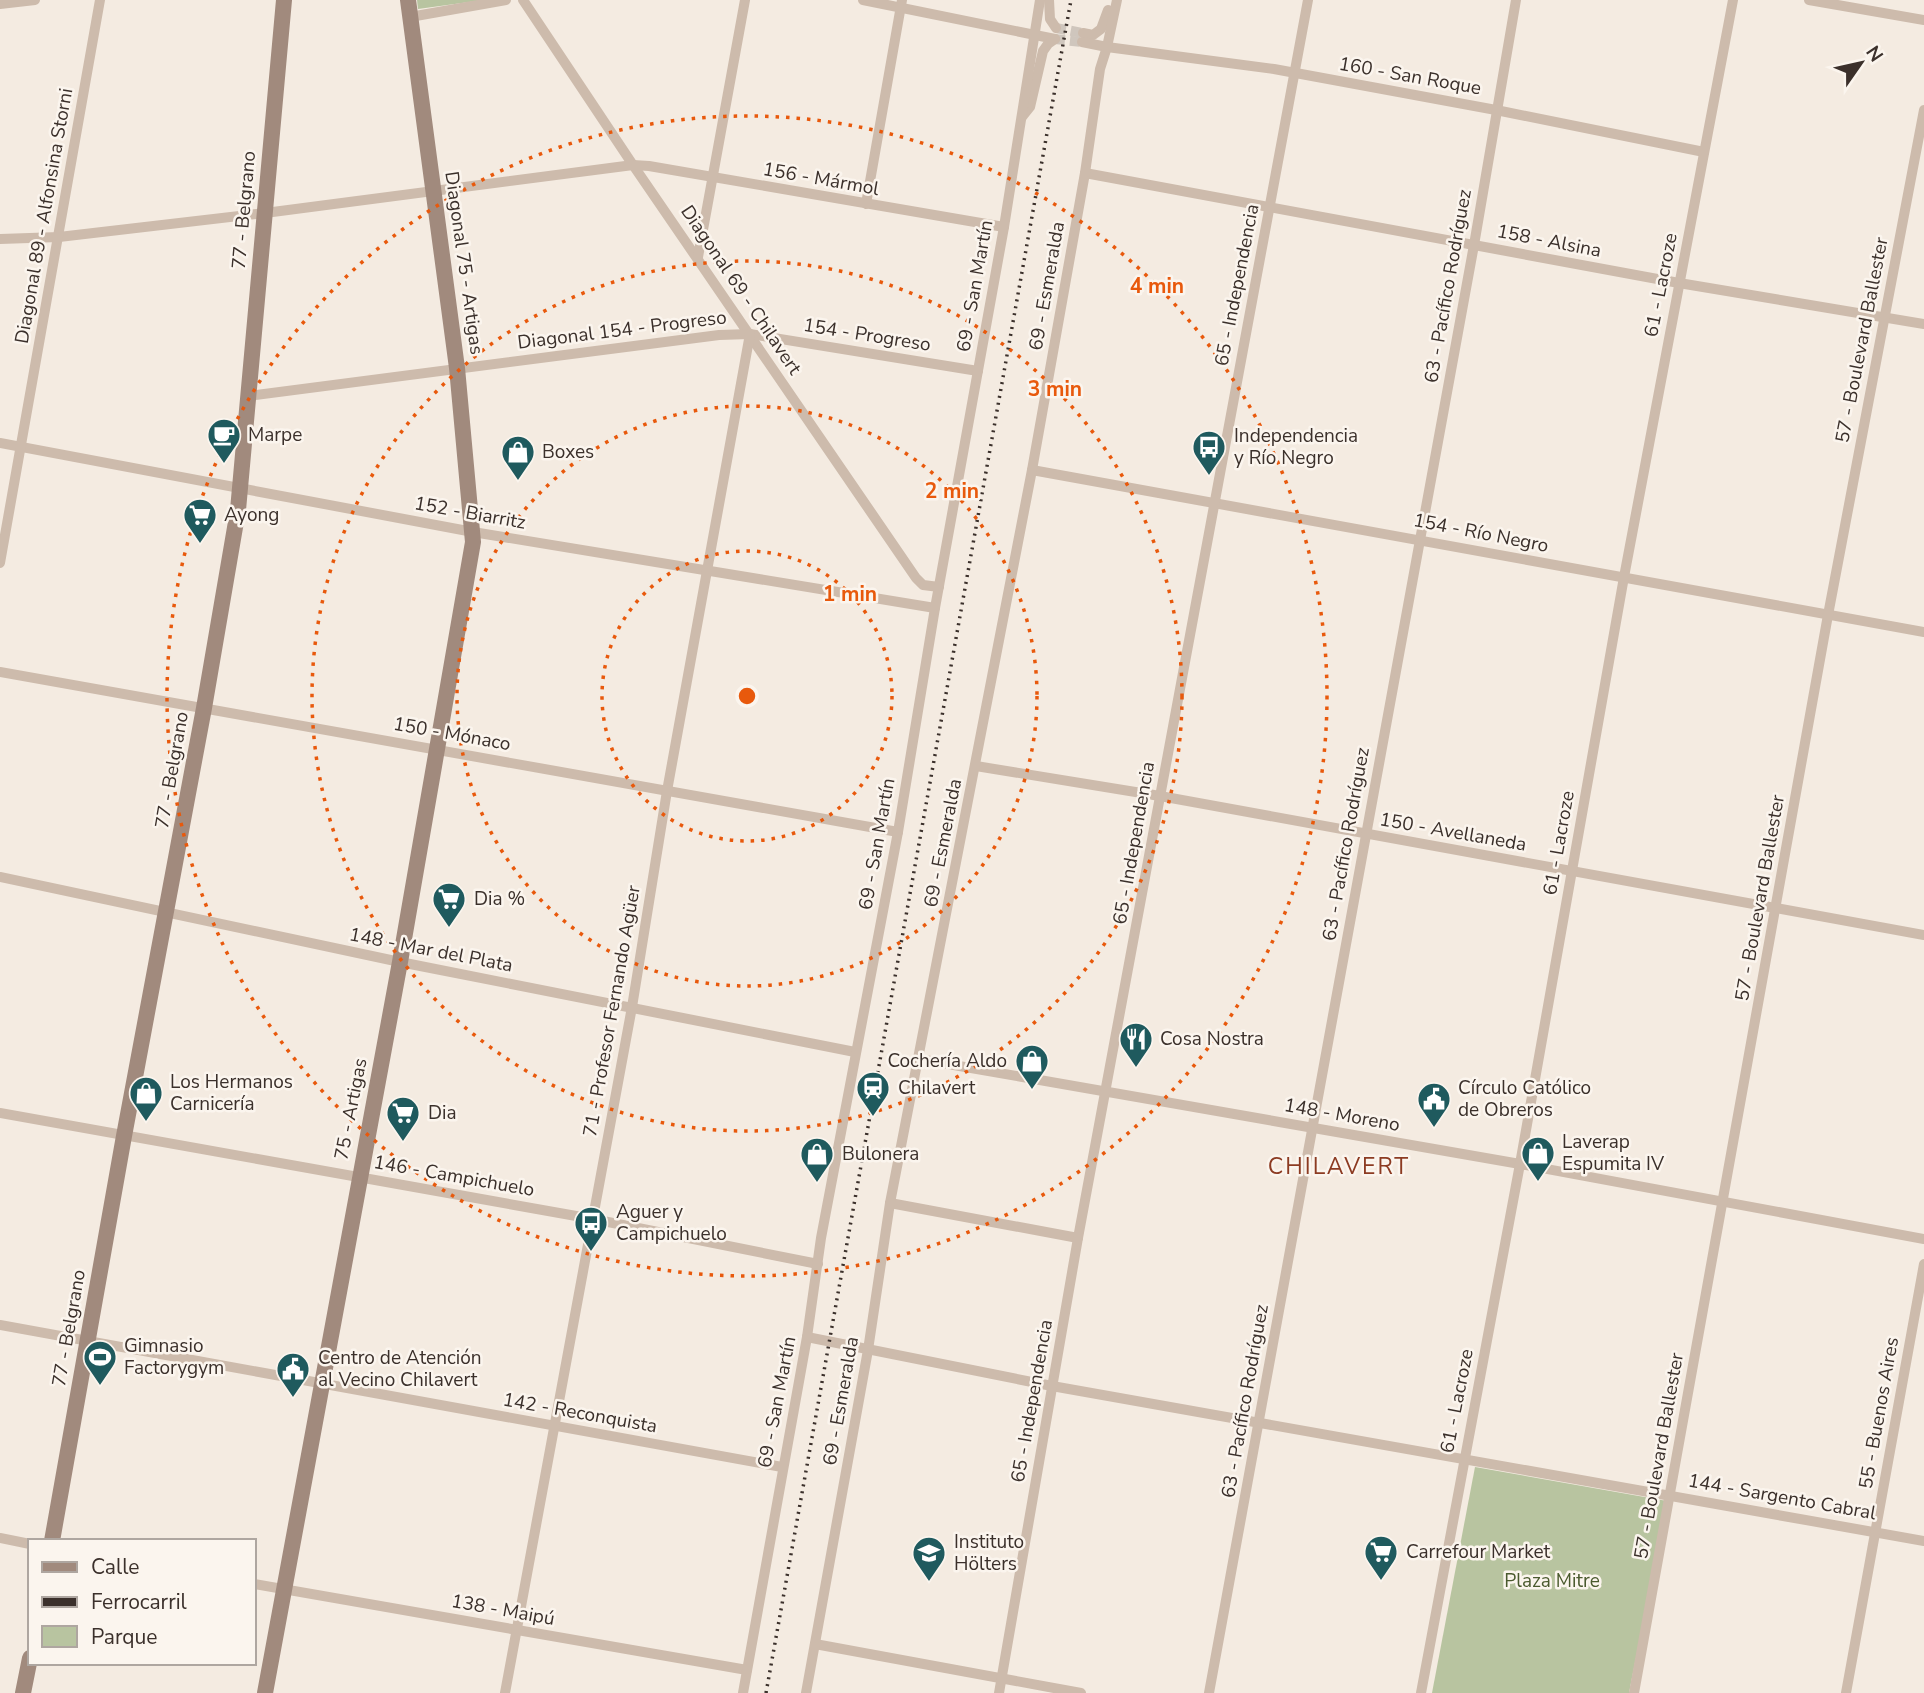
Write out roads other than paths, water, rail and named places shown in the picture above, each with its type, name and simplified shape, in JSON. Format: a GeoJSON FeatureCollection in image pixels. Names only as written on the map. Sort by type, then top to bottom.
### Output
{"type":"FeatureCollection","features":[{"type":"Feature","properties":{"kind":"street"},"geometry":{"type":"LineString","coordinates":[[0,4],[35,0]]}},
{"type":"Feature","properties":{"kind":"street","name":"Diagonal 89 - Alfonsina Storni"},"geometry":{"type":"LineString","coordinates":[[0,563],[100,0]]}},
{"type":"Feature","properties":{"kind":"street","name":"77 - Belgrano"},"geometry":{"type":"LineString","coordinates":[[52,1539],[204,708],[240,488],[285,0]]}},
{"type":"Feature","properties":{"kind":"street"},"geometry":{"type":"LineString","coordinates":[[409,8],[506,0]]}},
{"type":"Feature","properties":{"kind":"street","name":"Diagonal 69 - Chilavert"},"geometry":{"type":"LineString","coordinates":[[523,0],[916,578],[923,585],[939,587]]}},
{"type":"Feature","properties":{"kind":"street"},"geometry":{"type":"LineString","coordinates":[[698,257],[745,0]]}},
{"type":"Feature","properties":{"kind":"street"},"geometry":{"type":"LineString","coordinates":[[863,0],[901,4],[1033,36],[1056,33]]}},
{"type":"Feature","properties":{"kind":"street","name":"69 - San Martín"},"geometry":{"type":"LineString","coordinates":[[743,1693],[855,1052],[898,832],[935,608],[1004,227],[1040,0]]}},
{"type":"Feature","properties":{"kind":"street"},"geometry":{"type":"LineString","coordinates":[[1049,0],[1056,33]]}},
{"type":"Feature","properties":{"kind":"street","name":"160 - San Roque"},"geometry":{"type":"LineString","coordinates":[[1110,0],[1101,29],[1083,38],[1107,47],[1293,73],[1704,152]]}},
{"type":"Feature","properties":{"kind":"street","name":"69 - Esmeralda"},"geometry":{"type":"LineString","coordinates":[[806,1693],[868,1350],[890,1203],[1032,470],[1085,173],[1100,69],[1117,0]]}},
{"type":"Feature","properties":{"kind":"street","name":"65 - Independencia"},"geometry":{"type":"LineString","coordinates":[[999,1693],[1078,1238],[1308,0]]}},
{"type":"Feature","properties":{"kind":"street","name":"63 - Pacífico Rodríguez"},"geometry":{"type":"LineString","coordinates":[[1209,1693],[1474,245],[1516,0]]}},
{"type":"Feature","properties":{"kind":"street","name":"61 - Lacroze"},"geometry":{"type":"LineString","coordinates":[[1421,1693],[1520,1164],[1624,577],[1733,0]]}},
{"type":"Feature","properties":{"kind":"street"},"geometry":{"type":"LineString","coordinates":[[1809,0],[1924,20]]}},
{"type":"Feature","properties":{"kind":"street"},"geometry":{"type":"LineString","coordinates":[[866,205],[901,4]]}},
{"type":"Feature","properties":{"kind":"street","name":"Diagonal 75 - Artigas"},"geometry":{"type":"LineString","coordinates":[[409,8],[457,368],[473,531]]}},
{"type":"Feature","properties":{"kind":"street"},"geometry":{"type":"LineString","coordinates":[[1020,119],[1030,107],[1043,51],[1056,33]]}},
{"type":"Feature","properties":{"kind":"street","name":"57 - Boulevard Ballester"},"geometry":{"type":"LineString","coordinates":[[1634,1693],[1828,615],[1924,110]]}},
{"type":"Feature","properties":{"kind":"street","name":"156 - Mármol"},"geometry":{"type":"LineString","coordinates":[[0,239],[59,237],[265,213],[633,165],[1004,227]]}},
{"type":"Feature","properties":{"kind":"street","name":"158 - Alsina"},"geometry":{"type":"LineString","coordinates":[[1085,173],[1679,283],[1924,324]]}},
{"type":"Feature","properties":{"kind":"street","name":"Diagonal 154 - Progreso"},"geometry":{"type":"LineString","coordinates":[[248,396],[719,335],[750,334]]}},
{"type":"Feature","properties":{"kind":"street","name":"154 - Progreso"},"geometry":{"type":"LineString","coordinates":[[750,334],[978,370]]}},
{"type":"Feature","properties":{"kind":"street","name":"71 - Profesor Fernando Agüer"},"geometry":{"type":"LineString","coordinates":[[505,1693],[632,1007],[667,791],[750,334]]}},
{"type":"Feature","properties":{"kind":"street","name":"152 - Biarritz"},"geometry":{"type":"LineString","coordinates":[[0,443],[473,531],[935,608]]}},
{"type":"Feature","properties":{"kind":"street","name":"154 - Río Negro"},"geometry":{"type":"LineString","coordinates":[[1032,470],[1924,632]]}},
{"type":"Feature","properties":{"kind":"street","name":"75 - Artigas"},"geometry":{"type":"LineString","coordinates":[[265,1693],[400,962],[473,531]]}},
{"type":"Feature","properties":{"kind":"street","name":"150 - Mónaco"},"geometry":{"type":"LineString","coordinates":[[0,672],[898,832]]}},
{"type":"Feature","properties":{"kind":"street","name":"150 - Avellaneda"},"geometry":{"type":"LineString","coordinates":[[976,766],[1160,796],[1924,934]]}},
{"type":"Feature","properties":{"kind":"street","name":"148 - Mar del Plata"},"geometry":{"type":"LineString","coordinates":[[0,877],[400,962],[855,1052]]}},
{"type":"Feature","properties":{"kind":"street","name":"148 - Moreno"},"geometry":{"type":"LineString","coordinates":[[919,1059],[1520,1164],[1924,1239]]}},
{"type":"Feature","properties":{"kind":"street","name":"146 - Campichuelo"},"geometry":{"type":"LineString","coordinates":[[0,1113],[593,1219],[818,1264]]}},
{"type":"Feature","properties":{"kind":"street"},"geometry":{"type":"LineString","coordinates":[[890,1203],[1078,1238]]}},
{"type":"Feature","properties":{"kind":"street","name":"55 - Buenos Aires"},"geometry":{"type":"LineString","coordinates":[[1846,1693],[1924,1264]]}},
{"type":"Feature","properties":{"kind":"street","name":"142 - Reconquista"},"geometry":{"type":"LineString","coordinates":[[0,1325],[782,1467]]}},
{"type":"Feature","properties":{"kind":"street","name":"144 - Sargento Cabral"},"geometry":{"type":"LineString","coordinates":[[807,1337],[1052,1386],[1924,1541]]}},
{"type":"Feature","properties":{"kind":"street"},"geometry":{"type":"LineString","coordinates":[[0,1538],[28,1544]]}},
{"type":"Feature","properties":{"kind":"street","name":"138 - Maipú"},"geometry":{"type":"LineString","coordinates":[[256,1584],[747,1670]]}},
{"type":"Feature","properties":{"kind":"street"},"geometry":{"type":"LineString","coordinates":[[815,1644],[1081,1693]]}},
{"type":"Feature","properties":{"kind":"street"},"geometry":{"type":"LineString","coordinates":[[23,1693],[29,1665]]}},
{"type":"Feature","properties":{"kind":"tunnel"},"geometry":{"type":"LineString","coordinates":[[1056,28],[1083,33]]}},
{"type":"Feature","properties":{"kind":"tunnel"},"geometry":{"type":"LineString","coordinates":[[1055,39],[1082,42]]}},
{"type":"Feature","properties":{"kind":"railway"},"geometry":{"type":"LineString","coordinates":[[766,1693],[1071,0]]}},
{"type":"Feature","properties":{"kind":"place","name":"Marpe"},"geometry":{"type":"Point","coordinates":[224,465]}},
{"type":"Feature","properties":{"kind":"place","name":"Independencia y Río Negro"},"geometry":{"type":"Point","coordinates":[1209,477]}},
{"type":"Feature","properties":{"kind":"place","name":"Boxes"},"geometry":{"type":"Point","coordinates":[518,482]}},
{"type":"Feature","properties":{"kind":"place","name":"Ayong"},"geometry":{"type":"Point","coordinates":[200,545]}},
{"type":"Feature","properties":{"kind":"place","name":"Dia %"},"geometry":{"type":"Point","coordinates":[449,929]}},
{"type":"Feature","properties":{"kind":"place","name":"Cosa Nostra"},"geometry":{"type":"Point","coordinates":[1136,1069]}},
{"type":"Feature","properties":{"kind":"place","name":"Cochería Aldo"},"geometry":{"type":"Point","coordinates":[1032,1091]}},
{"type":"Feature","properties":{"kind":"place","name":"Chilavert"},"geometry":{"type":"Point","coordinates":[873,1118]}},
{"type":"Feature","properties":{"kind":"place","name":"Los Hermanos Carnicería"},"geometry":{"type":"Point","coordinates":[146,1123]}},
{"type":"Feature","properties":{"kind":"place","name":"Círculo Católico de Obreros"},"geometry":{"type":"Point","coordinates":[1434,1129]}},
{"type":"Feature","properties":{"kind":"place","name":"Dia"},"geometry":{"type":"Point","coordinates":[403,1143]}},
{"type":"Feature","properties":{"kind":"place","name":"Laverap Espumita IV"},"geometry":{"type":"Point","coordinates":[1538,1183]}},
{"type":"Feature","properties":{"kind":"place","name":"Bulonera"},"geometry":{"type":"Point","coordinates":[817,1184]}},
{"type":"Feature","properties":{"kind":"place","name":"Aguer y Campichuelo"},"geometry":{"type":"Point","coordinates":[591,1253]}},
{"type":"Feature","properties":{"kind":"place","name":"Gimnasio Factorygym"},"geometry":{"type":"Point","coordinates":[100,1387]}},
{"type":"Feature","properties":{"kind":"place","name":"Centro de Atención al Vecino Chilavert"},"geometry":{"type":"Point","coordinates":[293,1399]}},
{"type":"Feature","properties":{"kind":"place","name":"Carrefour Market"},"geometry":{"type":"Point","coordinates":[1381,1582]}},
{"type":"Feature","properties":{"kind":"place","name":"Instituto Hölters"},"geometry":{"type":"Point","coordinates":[929,1583]}},
{"type":"Feature","properties":{"kind":"district","name":"CHILAVERT"},"geometry":{"type":"Point","coordinates":[1339,1166]}},
{"type":"Feature","properties":{"kind":"park label","name":"Plaza Mitre"},"geometry":{"type":"Point","coordinates":[1552,1581]}}]}
